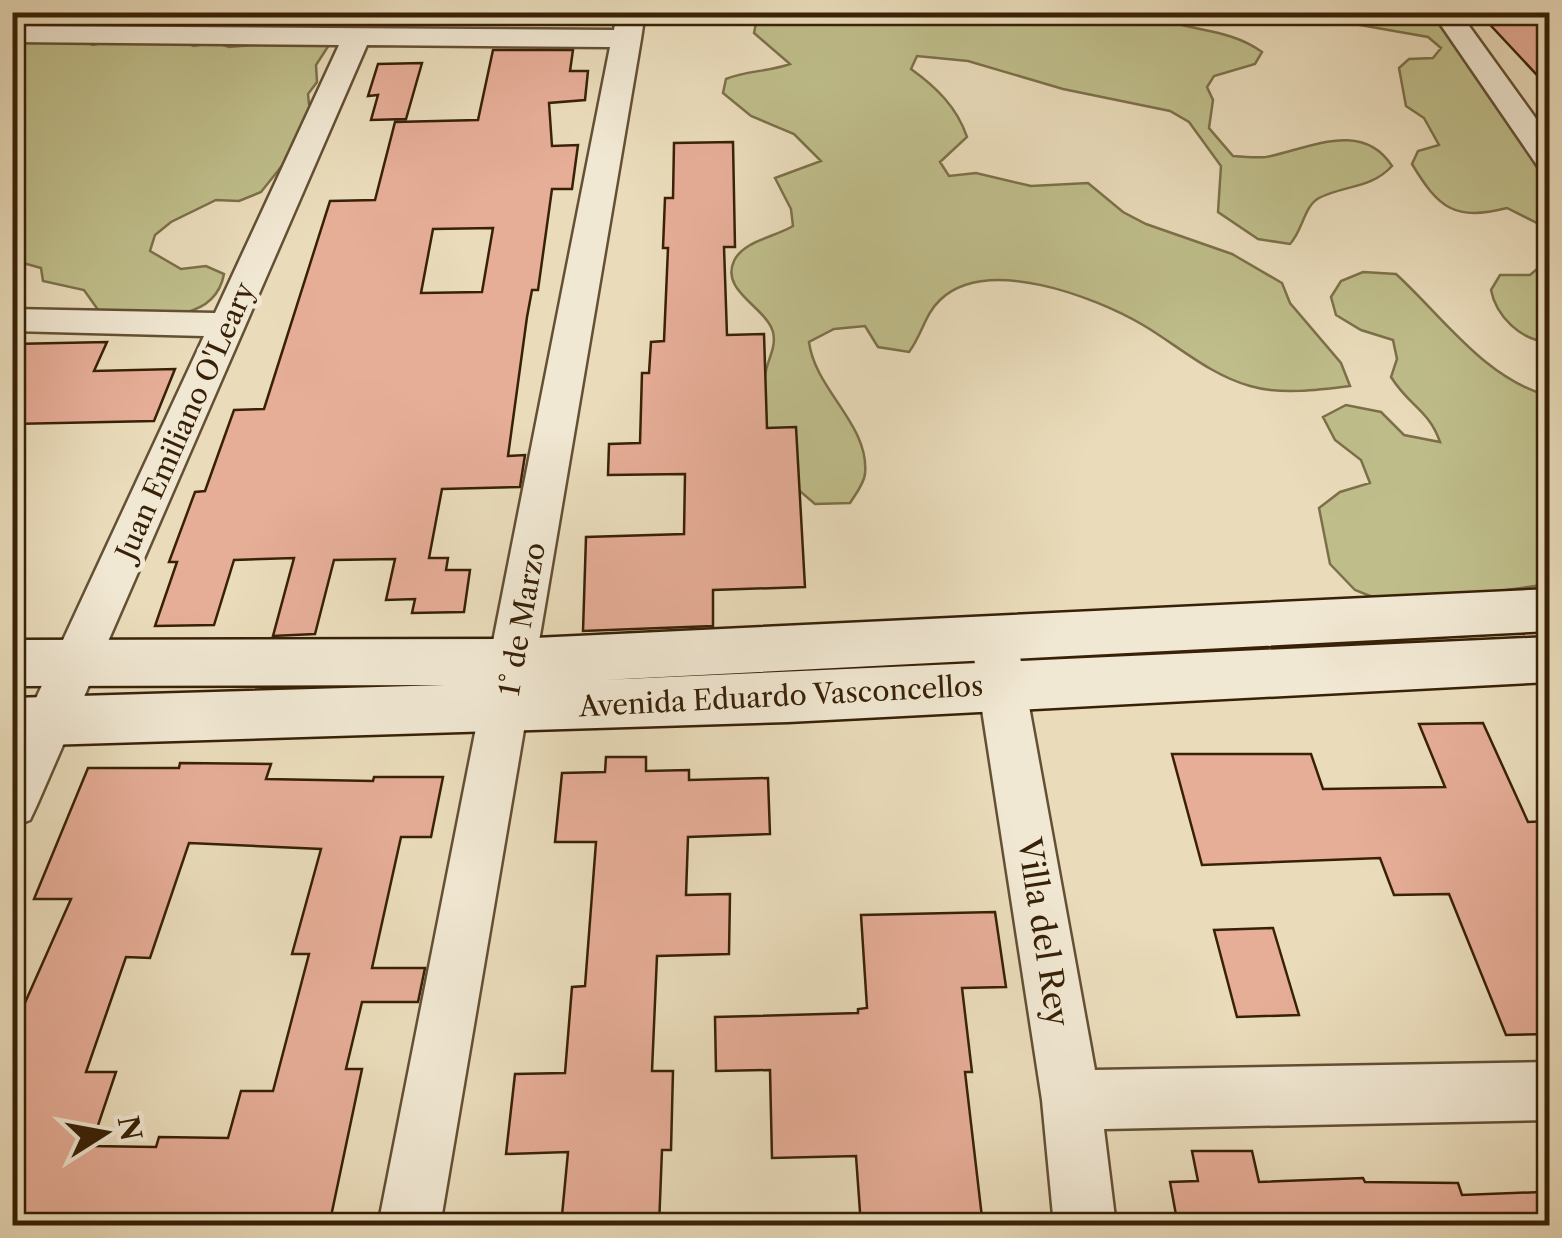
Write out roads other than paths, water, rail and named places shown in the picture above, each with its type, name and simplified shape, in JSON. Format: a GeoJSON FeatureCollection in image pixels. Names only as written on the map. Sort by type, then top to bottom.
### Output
{"type":"FeatureCollection","features":[{"type":"Feature","properties":{"kind":"street"},"geometry":{"type":"LineString","coordinates":[[1444,12],[1550,161]]}},
{"type":"Feature","properties":{"kind":"street"},"geometry":{"type":"LineString","coordinates":[[12,34],[357,36],[629,26]]}},
{"type":"Feature","properties":{"kind":"street","name":"1° de Marzo"},"geometry":{"type":"LineString","coordinates":[[409,1226],[629,26]]}},
{"type":"Feature","properties":{"kind":"street","name":"Juan Emiliano O'Leary"},"geometry":{"type":"LineString","coordinates":[[12,805],[30,722],[77,662],[357,36]]}},
{"type":"Feature","properties":{"kind":"street"},"geometry":{"type":"LineString","coordinates":[[12,320],[228,326]]}},
{"type":"Feature","properties":{"kind":"street","name":"Avenida Eduardo Vasconcellos"},"geometry":{"type":"LineString","coordinates":[[998,662],[1550,610]]}},
{"type":"Feature","properties":{"kind":"street","name":"Avenida Eduardo Vasconcellos"},"geometry":{"type":"LineString","coordinates":[[30,722],[510,685],[998,662],[1550,659]]}},
{"type":"Feature","properties":{"kind":"street","name":"Avenida Eduardo Vasconcellos"},"geometry":{"type":"LineString","coordinates":[[12,663],[77,662],[510,685]]}},
{"type":"Feature","properties":{"kind":"street","name":"Villa del Rey"},"geometry":{"type":"LineString","coordinates":[[998,662],[1071,1100],[1085,1226]]}},
{"type":"Feature","properties":{"kind":"street"},"geometry":{"type":"LineString","coordinates":[[1071,1100],[1550,1091]]}}]}
